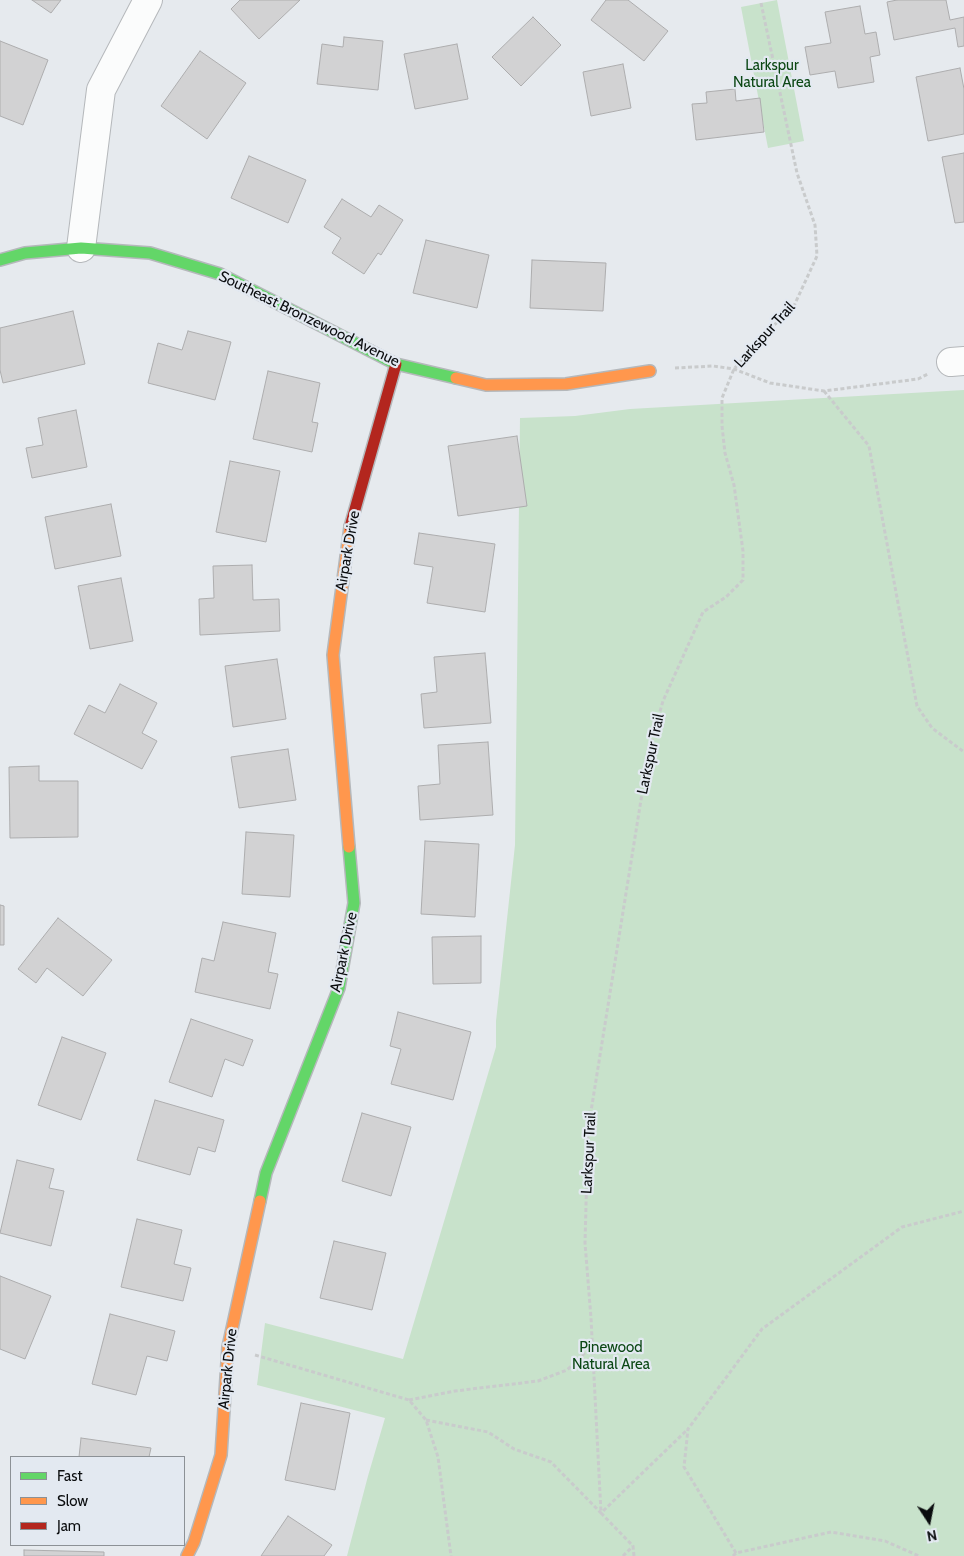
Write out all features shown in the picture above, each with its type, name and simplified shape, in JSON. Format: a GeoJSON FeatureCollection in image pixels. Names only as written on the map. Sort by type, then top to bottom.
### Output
{"type":"FeatureCollection","features":[{"type":"Feature","properties":{"kind":"street"},"geometry":{"type":"LineString","coordinates":[[81,248],[101,90],[148,0]]}},
{"type":"Feature","properties":{"kind":"street","name":"Southeast Bronzewood Avenue"},"geometry":{"type":"LineString","coordinates":[[0,260],[25,253],[81,248],[150,253],[220,274],[396,364],[486,385],[566,384],[650,371]]}},
{"type":"Feature","properties":{"kind":"street","name":"Airpark Drive"},"geometry":{"type":"LineString","coordinates":[[187,1556],[194,1542],[221,1455],[228,1347],[266,1173],[339,988],[354,903],[333,655],[350,525],[396,364]]}},
{"type":"Feature","properties":{"kind":"path","name":"Larkspur Trail"},"geometry":{"type":"LineString","coordinates":[[601,1513],[585,1243],[588,1130],[649,750],[663,701],[703,612],[726,597],[743,580],[743,551],[734,485],[725,453],[722,426],[722,398],[734,369],[762,336],[793,308],[817,256],[815,225],[796,174],[762,3]]}},
{"type":"Feature","properties":{"kind":"path"},"geometry":{"type":"LineString","coordinates":[[650,371],[713,366],[734,369],[770,383],[824,391],[918,379],[957,362]]}},
{"type":"Feature","properties":{"kind":"path"},"geometry":{"type":"LineString","coordinates":[[824,391],[869,446],[918,706],[932,728],[964,752]]}},
{"type":"Feature","properties":{"kind":"path"},"geometry":{"type":"LineString","coordinates":[[601,1513],[688,1429],[762,1330],[902,1227],[964,1211]]}},
{"type":"Feature","properties":{"kind":"path"},"geometry":{"type":"LineString","coordinates":[[228,1347],[409,1400],[455,1391],[538,1381],[567,1370],[592,1346]]}},
{"type":"Feature","properties":{"kind":"path"},"geometry":{"type":"LineString","coordinates":[[409,1400],[426,1420],[438,1457],[451,1556]]}},
{"type":"Feature","properties":{"kind":"path"},"geometry":{"type":"LineString","coordinates":[[426,1420],[488,1432],[514,1449],[551,1462],[632,1546],[634,1556]]}},
{"type":"Feature","properties":{"kind":"path"},"geometry":{"type":"LineString","coordinates":[[688,1429],[684,1467],[734,1554],[831,1532],[885,1541],[919,1556]]}},
{"type":"Feature","properties":{"kind":"path"},"geometry":{"type":"LineString","coordinates":[[624,1556],[632,1546]]}},
{"type":"Feature","properties":{"kind":"green space","name":"Larkspur Natural Area"},"geometry":{"type":"Polygon","coordinates":[[[777,0],[804,141],[768,148],[741,7],[777,0]]]}},
{"type":"Feature","properties":{"kind":"green space","name":"Pinewood Natural Area"},"geometry":{"type":"Polygon","coordinates":[[[964,390],[964,1556],[347,1556],[385,1418],[257,1385],[265,1323],[403,1359],[496,1047],[496,1021],[515,845],[520,418],[575,416],[630,409],[964,390]]]}},
{"type":"Feature","properties":{"kind":"building"},"geometry":{"type":"Polygon","coordinates":[[[32,0],[61,0],[51,13],[32,0]]]}},
{"type":"Feature","properties":{"kind":"building"},"geometry":{"type":"Polygon","coordinates":[[[240,0],[300,0],[259,39],[231,9],[240,0]]]}},
{"type":"Feature","properties":{"kind":"building"},"geometry":{"type":"Polygon","coordinates":[[[606,0],[628,0],[668,31],[644,61],[591,20],[606,0]]]}},
{"type":"Feature","properties":{"kind":"building"},"geometry":{"type":"Polygon","coordinates":[[[897,0],[946,0],[950,20],[964,17],[964,46],[958,47],[955,28],[894,40],[887,2],[897,0]]]}},
{"type":"Feature","properties":{"kind":"building"},"geometry":{"type":"Polygon","coordinates":[[[860,6],[865,34],[876,32],[880,55],[870,57],[874,82],[838,88],[835,71],[810,75],[805,47],[831,43],[825,12],[860,6]]]}},
{"type":"Feature","properties":{"kind":"building"},"geometry":{"type":"Polygon","coordinates":[[[533,17],[561,45],[521,86],[492,57],[533,17]]]}},
{"type":"Feature","properties":{"kind":"building"},"geometry":{"type":"Polygon","coordinates":[[[344,37],[383,41],[378,90],[317,84],[322,44],[343,47],[344,37]]]}},
{"type":"Feature","properties":{"kind":"building"},"geometry":{"type":"Polygon","coordinates":[[[0,41],[48,60],[23,125],[0,116],[0,41]]]}},
{"type":"Feature","properties":{"kind":"building"},"geometry":{"type":"Polygon","coordinates":[[[457,44],[468,99],[415,109],[404,54],[457,44]]]}},
{"type":"Feature","properties":{"kind":"building"},"geometry":{"type":"Polygon","coordinates":[[[200,51],[246,83],[207,139],[161,106],[200,51]]]}},
{"type":"Feature","properties":{"kind":"building"},"geometry":{"type":"Polygon","coordinates":[[[623,64],[631,108],[591,116],[583,72],[623,64]]]}},
{"type":"Feature","properties":{"kind":"building"},"geometry":{"type":"Polygon","coordinates":[[[960,68],[964,89],[964,134],[928,141],[916,77],[960,68]]]}},
{"type":"Feature","properties":{"kind":"building"},"geometry":{"type":"Polygon","coordinates":[[[735,89],[736,101],[760,98],[764,132],[696,140],[692,104],[707,103],[706,92],[735,89]]]}},
{"type":"Feature","properties":{"kind":"building"},"geometry":{"type":"Polygon","coordinates":[[[964,153],[964,222],[955,223],[942,157],[964,153]]]}},
{"type":"Feature","properties":{"kind":"building"},"geometry":{"type":"Polygon","coordinates":[[[249,156],[306,180],[288,223],[231,198],[249,156]]]}},
{"type":"Feature","properties":{"kind":"building"},"geometry":{"type":"Polygon","coordinates":[[[342,199],[371,217],[379,205],[403,220],[381,255],[378,253],[364,274],[332,253],[341,238],[324,227],[342,199]]]}},
{"type":"Feature","properties":{"kind":"building"},"geometry":{"type":"Polygon","coordinates":[[[426,240],[489,255],[477,308],[413,293],[426,240]]]}},
{"type":"Feature","properties":{"kind":"building"},"geometry":{"type":"Polygon","coordinates":[[[532,260],[606,263],[603,311],[530,308],[532,260]]]}},
{"type":"Feature","properties":{"kind":"building"},"geometry":{"type":"Polygon","coordinates":[[[73,311],[85,364],[3,383],[0,370],[0,328],[73,311]]]}},
{"type":"Feature","properties":{"kind":"building"},"geometry":{"type":"Polygon","coordinates":[[[188,331],[231,342],[215,400],[148,383],[158,343],[182,350],[188,331]]]}},
{"type":"Feature","properties":{"kind":"building"},"geometry":{"type":"Polygon","coordinates":[[[268,371],[320,383],[312,422],[318,423],[312,452],[253,439],[268,371]]]}},
{"type":"Feature","properties":{"kind":"building"},"geometry":{"type":"Polygon","coordinates":[[[76,410],[87,467],[32,478],[26,448],[43,445],[38,418],[76,410]]]}},
{"type":"Feature","properties":{"kind":"building"},"geometry":{"type":"Polygon","coordinates":[[[517,436],[527,506],[458,516],[448,446],[517,436]]]}},
{"type":"Feature","properties":{"kind":"building"},"geometry":{"type":"Polygon","coordinates":[[[230,461],[280,471],[266,542],[216,532],[230,461]]]}},
{"type":"Feature","properties":{"kind":"building"},"geometry":{"type":"Polygon","coordinates":[[[111,504],[121,556],[55,569],[45,517],[111,504]]]}},
{"type":"Feature","properties":{"kind":"building"},"geometry":{"type":"Polygon","coordinates":[[[419,533],[495,544],[485,612],[427,603],[433,567],[414,564],[419,533]]]}},
{"type":"Feature","properties":{"kind":"building"},"geometry":{"type":"Polygon","coordinates":[[[252,565],[253,600],[279,599],[280,631],[200,635],[199,599],[214,598],[213,566],[252,565]]]}},
{"type":"Feature","properties":{"kind":"building"},"geometry":{"type":"Polygon","coordinates":[[[121,578],[133,641],[90,649],[78,586],[121,578]]]}},
{"type":"Feature","properties":{"kind":"building"},"geometry":{"type":"Polygon","coordinates":[[[485,653],[491,723],[424,728],[421,694],[437,692],[434,657],[485,653]]]}},
{"type":"Feature","properties":{"kind":"building"},"geometry":{"type":"Polygon","coordinates":[[[277,659],[286,719],[233,727],[225,666],[277,659]]]}},
{"type":"Feature","properties":{"kind":"building"},"geometry":{"type":"Polygon","coordinates":[[[120,684],[157,703],[142,733],[157,741],[142,769],[74,734],[89,705],[105,713],[120,684]]]}},
{"type":"Feature","properties":{"kind":"building"},"geometry":{"type":"Polygon","coordinates":[[[488,742],[493,815],[420,820],[418,786],[440,784],[438,745],[488,742]]]}},
{"type":"Feature","properties":{"kind":"building"},"geometry":{"type":"Polygon","coordinates":[[[288,749],[296,800],[239,808],[231,757],[288,749]]]}},
{"type":"Feature","properties":{"kind":"building"},"geometry":{"type":"Polygon","coordinates":[[[39,766],[39,781],[78,781],[78,837],[10,838],[9,767],[39,766]]]}},
{"type":"Feature","properties":{"kind":"building"},"geometry":{"type":"Polygon","coordinates":[[[246,832],[294,835],[290,897],[242,894],[246,832]]]}},
{"type":"Feature","properties":{"kind":"building"},"geometry":{"type":"Polygon","coordinates":[[[425,841],[479,844],[475,917],[421,914],[425,841]]]}},
{"type":"Feature","properties":{"kind":"building"},"geometry":{"type":"Polygon","coordinates":[[[0,905],[4,906],[4,945],[0,945],[0,905]]]}},
{"type":"Feature","properties":{"kind":"building"},"geometry":{"type":"Polygon","coordinates":[[[58,918],[112,960],[83,996],[47,968],[36,983],[18,969],[58,918]]]}},
{"type":"Feature","properties":{"kind":"building"},"geometry":{"type":"Polygon","coordinates":[[[223,922],[276,933],[268,972],[278,974],[270,1009],[195,992],[202,958],[214,961],[223,922]]]}},
{"type":"Feature","properties":{"kind":"building"},"geometry":{"type":"Polygon","coordinates":[[[481,936],[481,983],[433,984],[432,937],[481,936]]]}},
{"type":"Feature","properties":{"kind":"building"},"geometry":{"type":"Polygon","coordinates":[[[398,1012],[471,1032],[453,1100],[391,1084],[401,1049],[390,1046],[398,1012]]]}},
{"type":"Feature","properties":{"kind":"building"},"geometry":{"type":"Polygon","coordinates":[[[191,1019],[253,1040],[243,1066],[225,1059],[212,1097],[169,1082],[191,1019]]]}},
{"type":"Feature","properties":{"kind":"building"},"geometry":{"type":"Polygon","coordinates":[[[62,1037],[106,1053],[81,1120],[38,1105],[62,1037]]]}},
{"type":"Feature","properties":{"kind":"building"},"geometry":{"type":"Polygon","coordinates":[[[155,1100],[224,1120],[215,1152],[198,1147],[190,1175],[137,1160],[155,1100]]]}},
{"type":"Feature","properties":{"kind":"building"},"geometry":{"type":"Polygon","coordinates":[[[362,1113],[411,1127],[391,1196],[342,1181],[362,1113]]]}},
{"type":"Feature","properties":{"kind":"building"},"geometry":{"type":"Polygon","coordinates":[[[17,1160],[54,1169],[49,1188],[64,1191],[51,1246],[0,1233],[17,1160]]]}},
{"type":"Feature","properties":{"kind":"building"},"geometry":{"type":"Polygon","coordinates":[[[137,1219],[182,1230],[174,1264],[191,1268],[183,1301],[121,1287],[137,1219]]]}},
{"type":"Feature","properties":{"kind":"building"},"geometry":{"type":"Polygon","coordinates":[[[334,1241],[386,1253],[372,1310],[320,1298],[334,1241]]]}},
{"type":"Feature","properties":{"kind":"building"},"geometry":{"type":"Polygon","coordinates":[[[0,1276],[51,1296],[25,1359],[0,1349],[0,1276]]]}},
{"type":"Feature","properties":{"kind":"building"},"geometry":{"type":"Polygon","coordinates":[[[110,1314],[175,1331],[167,1361],[147,1356],[136,1395],[92,1384],[110,1314]]]}},
{"type":"Feature","properties":{"kind":"building"},"geometry":{"type":"Polygon","coordinates":[[[301,1403],[350,1413],[335,1490],[285,1480],[301,1403]]]}},
{"type":"Feature","properties":{"kind":"building"},"geometry":{"type":"Polygon","coordinates":[[[81,1438],[151,1448],[149,1456],[79,1456],[81,1438]]]}},
{"type":"Feature","properties":{"kind":"building"},"geometry":{"type":"Polygon","coordinates":[[[288,1516],[332,1545],[324,1556],[261,1556],[288,1516]]]}},
{"type":"Feature","properties":{"kind":"building"},"geometry":{"type":"Polygon","coordinates":[[[24,1550],[104,1552],[104,1556],[24,1556],[24,1550]]]}},
{"type":"Feature","properties":{"kind":"traffic: fast"},"geometry":{"type":"LineString","coordinates":[[0,260],[25,253],[81,248],[150,253],[220,274],[396,364],[456,378]]}},
{"type":"Feature","properties":{"kind":"traffic: fast"},"geometry":{"type":"LineString","coordinates":[[260,1201],[266,1173],[339,988],[354,903],[349,847]]}},
{"type":"Feature","properties":{"kind":"traffic: slow"},"geometry":{"type":"LineString","coordinates":[[456,378],[486,385],[566,384],[650,371]]}},
{"type":"Feature","properties":{"kind":"traffic: slow"},"geometry":{"type":"LineString","coordinates":[[349,847],[333,655],[350,527]]}},
{"type":"Feature","properties":{"kind":"traffic: slow"},"geometry":{"type":"LineString","coordinates":[[187,1556],[194,1542],[221,1455],[228,1347],[260,1201]]}},
{"type":"Feature","properties":{"kind":"traffic: jam"},"geometry":{"type":"LineString","coordinates":[[350,527],[396,364]]}}]}
